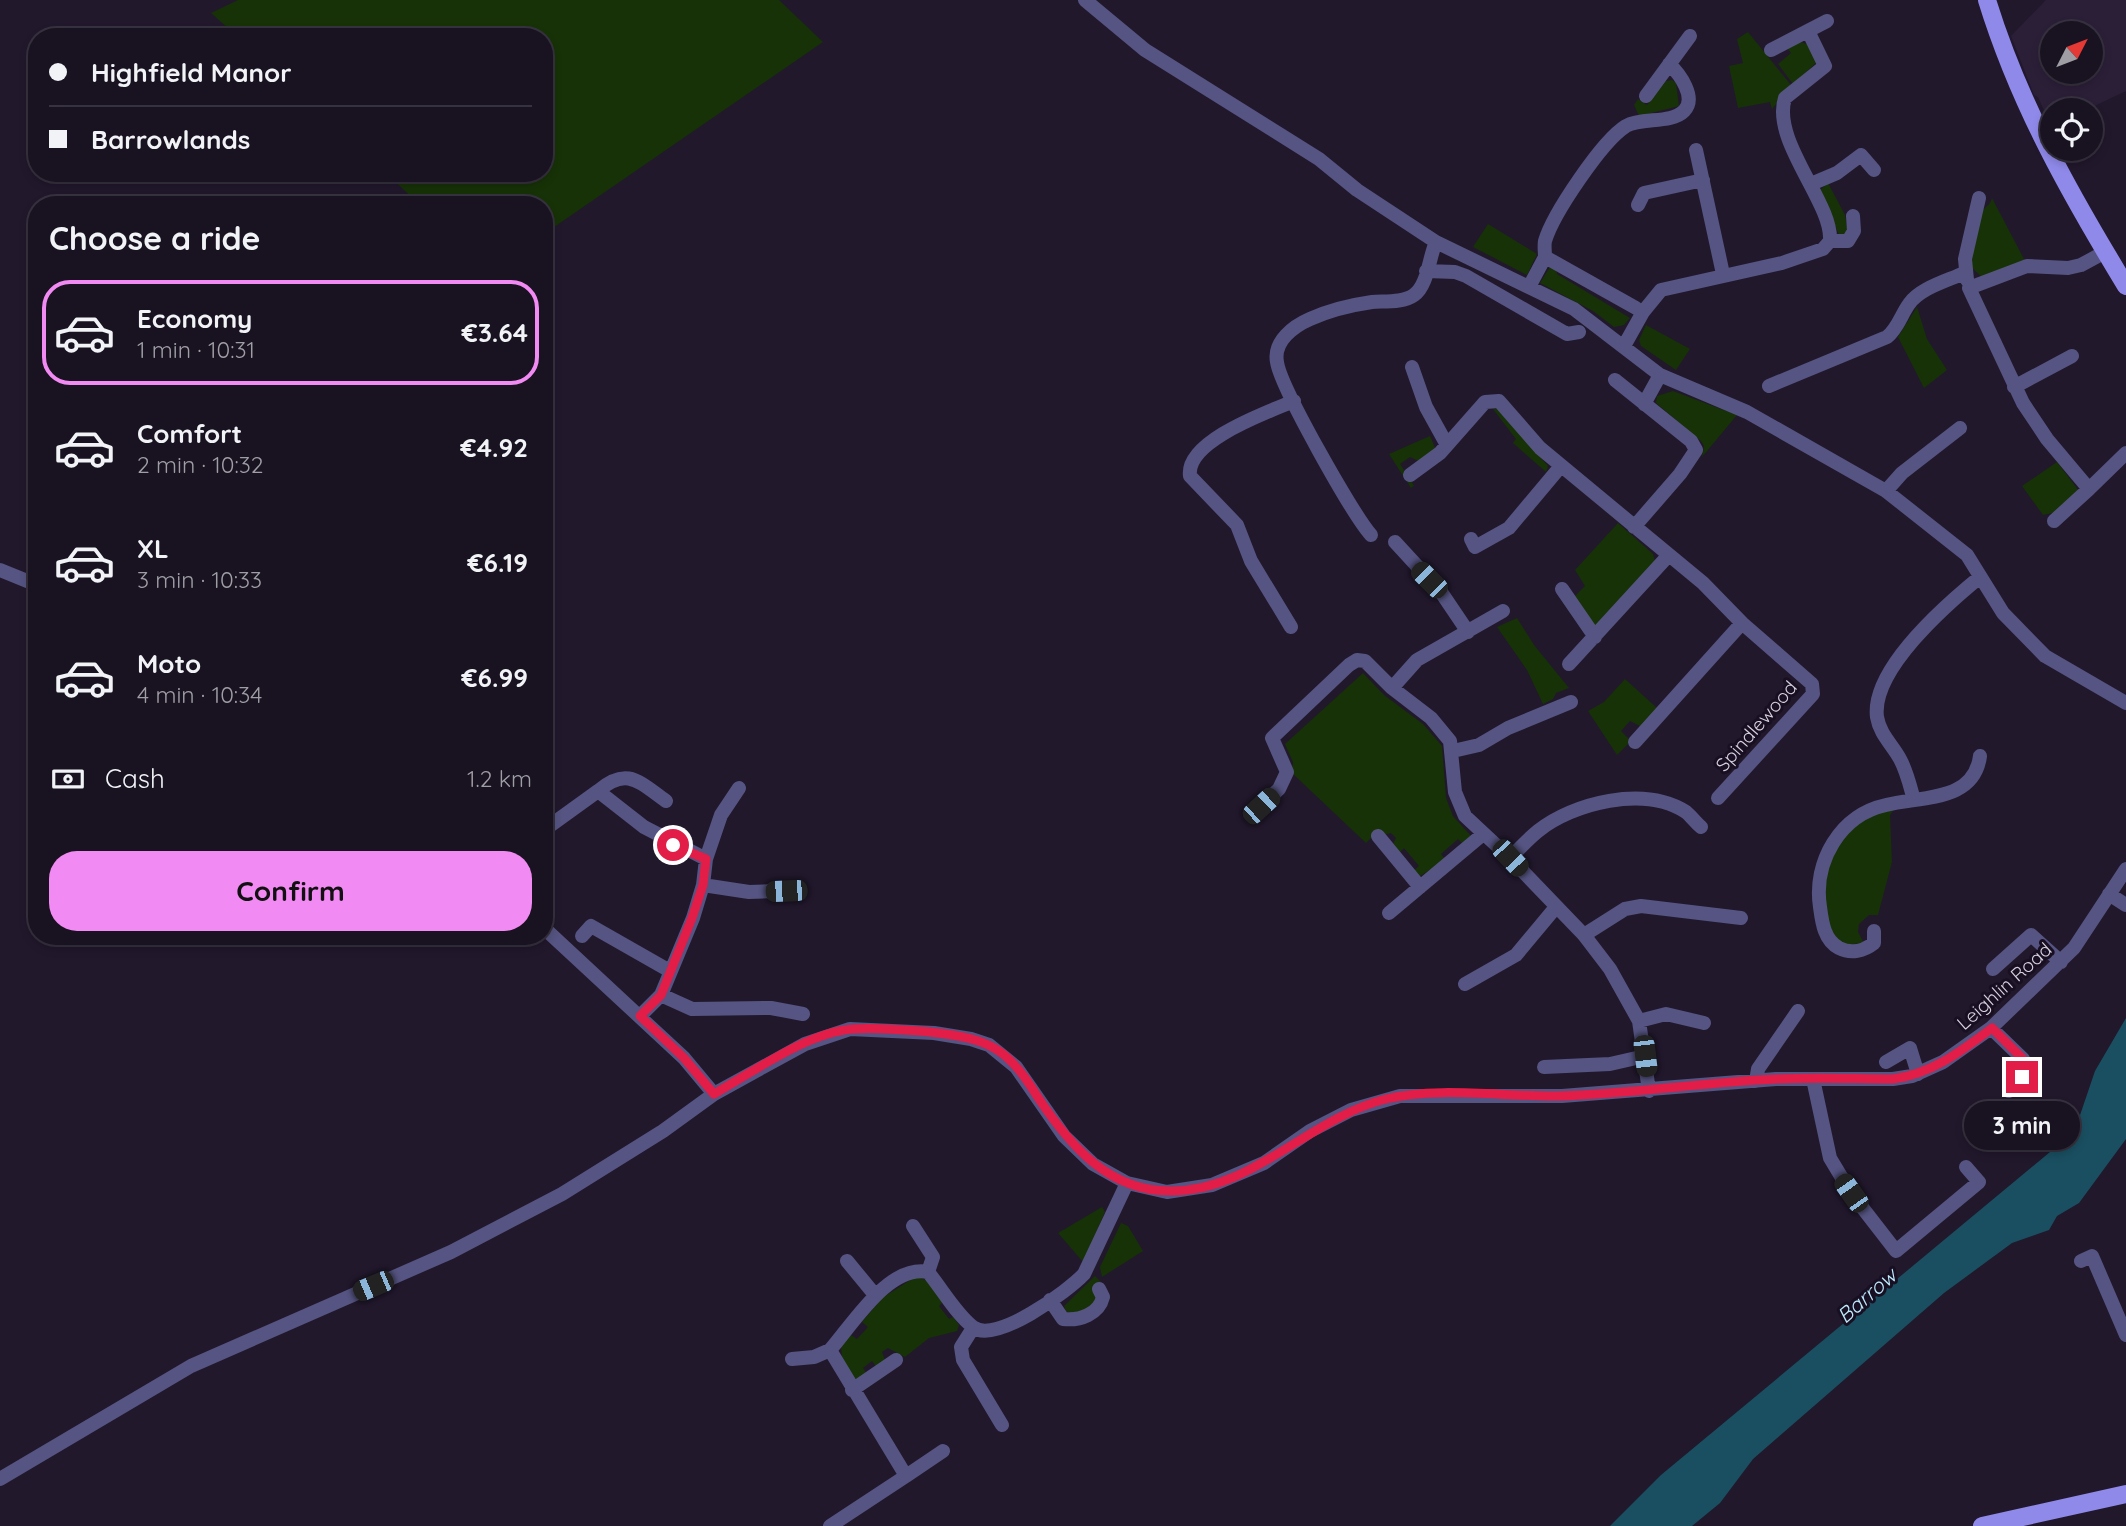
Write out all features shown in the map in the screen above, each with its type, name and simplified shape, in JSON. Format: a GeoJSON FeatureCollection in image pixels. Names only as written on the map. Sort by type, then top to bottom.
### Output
{"type":"FeatureCollection","features":[{"type":"Feature","properties":{"kind":"main road"},"geometry":{"type":"LineString","coordinates":[[1987,0],[2028,114],[2050,158],[2126,285]]}},
{"type":"Feature","properties":{"kind":"main road"},"geometry":{"type":"LineString","coordinates":[[1982,1526],[2126,1494]]}},
{"type":"Feature","properties":{"kind":"street"},"geometry":{"type":"LineString","coordinates":[[1086,0],[1145,50],[1264,128],[1319,159],[1357,190],[1436,242],[1574,309],[1660,375],[1747,412],[1886,491],[1949,538],[1967,555],[2003,613],[2045,656],[2126,703]]}},
{"type":"Feature","properties":{"kind":"street"},"geometry":{"type":"LineString","coordinates":[[1770,50],[1827,21]]}},
{"type":"Feature","properties":{"kind":"street"},"geometry":{"type":"LineString","coordinates":[[1808,32],[1825,65],[1785,98],[1783,112],[1797,164],[1811,184],[1830,241]]}},
{"type":"Feature","properties":{"kind":"street"},"geometry":{"type":"LineString","coordinates":[[1646,96],[1690,36]]}},
{"type":"Feature","properties":{"kind":"street"},"geometry":{"type":"LineString","coordinates":[[1529,287],[1545,257],[1544,242],[1567,200],[1596,157],[1627,126],[1674,117],[1684,111],[1688,101],[1685,86],[1679,73],[1669,64]]}},
{"type":"Feature","properties":{"kind":"street"},"geometry":{"type":"LineString","coordinates":[[1696,150],[1723,274]]}},
{"type":"Feature","properties":{"kind":"street"},"geometry":{"type":"LineString","coordinates":[[1811,184],[1837,173],[1861,155],[1874,170]]}},
{"type":"Feature","properties":{"kind":"street"},"geometry":{"type":"LineString","coordinates":[[1638,205],[1644,193],[1703,180]]}},
{"type":"Feature","properties":{"kind":"street"},"geometry":{"type":"LineString","coordinates":[[1979,198],[1969,234],[1967,281],[2014,387],[2047,439],[2089,489]]}},
{"type":"Feature","properties":{"kind":"street"},"geometry":{"type":"LineString","coordinates":[[1830,241],[1848,241],[1854,231],[1853,216]]}},
{"type":"Feature","properties":{"kind":"street"},"geometry":{"type":"LineString","coordinates":[[1624,346],[1643,312],[1661,290],[1723,274],[1782,263],[1822,249],[1830,241]]}},
{"type":"Feature","properties":{"kind":"street"},"geometry":{"type":"LineString","coordinates":[[1371,535],[1355,514],[1294,401],[1276,361],[1281,341],[1289,332],[1325,313],[1411,297],[1420,287],[1436,242]]}},
{"type":"Feature","properties":{"kind":"street"},"geometry":{"type":"LineString","coordinates":[[1769,386],[1887,337],[1895,330],[1910,302],[1919,294],[2027,266],[2068,268],[2081,265],[2105,252]]}},
{"type":"Feature","properties":{"kind":"street"},"geometry":{"type":"LineString","coordinates":[[1545,257],[1636,307]]}},
{"type":"Feature","properties":{"kind":"street"},"geometry":{"type":"LineString","coordinates":[[1426,271],[1455,272],[1466,276],[1567,334],[1579,332]]}},
{"type":"Feature","properties":{"kind":"street"},"geometry":{"type":"LineString","coordinates":[[2014,387],[2072,356]]}},
{"type":"Feature","properties":{"kind":"street"},"geometry":{"type":"LineString","coordinates":[[1412,367],[1426,407],[1447,445]]}},
{"type":"Feature","properties":{"kind":"street"},"geometry":{"type":"LineString","coordinates":[[1644,404],[1660,375]]}},
{"type":"Feature","properties":{"kind":"street"},"geometry":{"type":"LineString","coordinates":[[1615,380],[1691,441],[1696,450],[1680,474],[1634,527]]}},
{"type":"Feature","properties":{"kind":"street","name":"Spindlewood"},"geometry":{"type":"LineString","coordinates":[[1410,475],[1447,445],[1479,408],[1493,399],[1505,404],[1540,448],[1703,583],[1814,690],[1718,798]]}},
{"type":"Feature","properties":{"kind":"street"},"geometry":{"type":"LineString","coordinates":[[1291,627],[1251,561],[1237,525],[1190,476],[1189,471],[1202,449],[1216,437],[1294,401]]}},
{"type":"Feature","properties":{"kind":"street"},"geometry":{"type":"LineString","coordinates":[[1886,491],[1902,473],[1960,428]]}},
{"type":"Feature","properties":{"kind":"street"},"geometry":{"type":"LineString","coordinates":[[2054,521],[2126,453]]}},
{"type":"Feature","properties":{"kind":"street"},"geometry":{"type":"LineString","coordinates":[[1471,539],[1475,547],[1509,528],[1561,466]]}},
{"type":"Feature","properties":{"kind":"street"},"geometry":{"type":"LineString","coordinates":[[1395,542],[1441,592],[1468,632]]}},
{"type":"Feature","properties":{"kind":"street"},"geometry":{"type":"LineString","coordinates":[[1569,664],[1668,556]]}},
{"type":"Feature","properties":{"kind":"street"},"geometry":{"type":"LineString","coordinates":[[0,570],[28,581]]}},
{"type":"Feature","properties":{"kind":"street"},"geometry":{"type":"LineString","coordinates":[[1914,800],[1899,756],[1882,734],[1877,702],[1893,670],[1910,645],[1955,598],[1980,577]]}},
{"type":"Feature","properties":{"kind":"street"},"geometry":{"type":"LineString","coordinates":[[1562,589],[1595,637]]}},
{"type":"Feature","properties":{"kind":"street"},"geometry":{"type":"LineString","coordinates":[[1392,688],[1418,660],[1442,643],[1468,632],[1503,611]]}},
{"type":"Feature","properties":{"kind":"street"},"geometry":{"type":"LineString","coordinates":[[1635,742],[1742,623]]}},
{"type":"Feature","properties":{"kind":"street"},"geometry":{"type":"LineString","coordinates":[[1261,806],[1279,789],[1287,772],[1272,738],[1349,665],[1357,660],[1365,661],[1392,688],[1431,718],[1450,741],[1455,792],[1465,817],[1510,858],[1584,935],[1610,969],[1639,1021],[1649,1091]]}},
{"type":"Feature","properties":{"kind":"street"},"geometry":{"type":"LineString","coordinates":[[1453,751],[1479,746],[1508,728],[1570,702]]}},
{"type":"Feature","properties":{"kind":"street"},"geometry":{"type":"LineString","coordinates":[[1874,931],[1874,943],[1859,951],[1842,950],[1830,941],[1819,902],[1821,867],[1833,841],[1860,816],[1885,805],[1956,791],[1977,774],[1980,756]]}},
{"type":"Feature","properties":{"kind":"street"},"geometry":{"type":"LineString","coordinates":[[553,824],[617,777],[623,776],[666,801]]}},
{"type":"Feature","properties":{"kind":"street"},"geometry":{"type":"LineString","coordinates":[[640,1016],[661,995],[703,885],[706,859],[721,815],[739,788]]}},
{"type":"Feature","properties":{"kind":"street"},"geometry":{"type":"LineString","coordinates":[[598,791],[644,827],[706,859]]}},
{"type":"Feature","properties":{"kind":"street"},"geometry":{"type":"LineString","coordinates":[[1510,858],[1538,831],[1564,815],[1600,802],[1623,799],[1662,803],[1686,812],[1701,827]]}},
{"type":"Feature","properties":{"kind":"street"},"geometry":{"type":"LineString","coordinates":[[1389,913],[1482,835]]}},
{"type":"Feature","properties":{"kind":"street"},"geometry":{"type":"LineString","coordinates":[[1378,836],[1420,887]]}},
{"type":"Feature","properties":{"kind":"street","name":"Leighlin Road"},"geometry":{"type":"LineString","coordinates":[[1127,1183],[1167,1192],[1212,1185],[1264,1163],[1310,1131],[1351,1110],[1400,1096],[1563,1096],[1756,1081],[1893,1079],[1918,1074],[1942,1062],[1992,1028],[2061,962],[2084,937],[2126,869]]}},
{"type":"Feature","properties":{"kind":"street"},"geometry":{"type":"LineString","coordinates":[[703,885],[749,892],[800,890]]}},
{"type":"Feature","properties":{"kind":"street"},"geometry":{"type":"LineString","coordinates":[[2109,894],[2126,905]]}},
{"type":"Feature","properties":{"kind":"street"},"geometry":{"type":"LineString","coordinates":[[1584,935],[1625,909],[1641,906],[1741,918]]}},
{"type":"Feature","properties":{"kind":"street"},"geometry":{"type":"LineString","coordinates":[[1465,984],[1516,955],[1556,907]]}},
{"type":"Feature","properties":{"kind":"street"},"geometry":{"type":"LineString","coordinates":[[582,936],[591,926],[670,971]]}},
{"type":"Feature","properties":{"kind":"street"},"geometry":{"type":"LineString","coordinates":[[1993,969],[2031,935],[2061,962]]}},
{"type":"Feature","properties":{"kind":"street"},"geometry":{"type":"LineString","coordinates":[[553,936],[684,1058],[714,1094]]}},
{"type":"Feature","properties":{"kind":"street"},"geometry":{"type":"LineString","coordinates":[[661,995],[692,1009],[771,1009],[803,1014]]}},
{"type":"Feature","properties":{"kind":"street"},"geometry":{"type":"LineString","coordinates":[[1756,1081],[1758,1069],[1798,1011]]}},
{"type":"Feature","properties":{"kind":"street"},"geometry":{"type":"LineString","coordinates":[[1639,1021],[1666,1014],[1704,1023]]}},
{"type":"Feature","properties":{"kind":"street"},"geometry":{"type":"LineString","coordinates":[[1992,1028],[2023,1059],[2026,1068],[2009,1091]]}},
{"type":"Feature","properties":{"kind":"street"},"geometry":{"type":"LineString","coordinates":[[0,1479],[191,1366],[451,1252],[562,1194],[663,1131],[714,1094],[805,1044],[850,1029],[894,1029],[971,1039],[1003,1054],[1027,1081],[1078,1151],[1127,1183],[1084,1274],[1075,1285],[1008,1327],[986,1333],[973,1328],[928,1272]]}},
{"type":"Feature","properties":{"kind":"street"},"geometry":{"type":"LineString","coordinates":[[1886,1062],[1910,1048],[1918,1074]]}},
{"type":"Feature","properties":{"kind":"street"},"geometry":{"type":"LineString","coordinates":[[1544,1067],[1610,1063],[1645,1056]]}},
{"type":"Feature","properties":{"kind":"street"},"geometry":{"type":"LineString","coordinates":[[1813,1079],[1823,1133],[1833,1164],[1896,1251],[1979,1182],[1966,1167]]}},
{"type":"Feature","properties":{"kind":"street"},"geometry":{"type":"LineString","coordinates":[[913,1226],[933,1257],[928,1272]]}},
{"type":"Feature","properties":{"kind":"street"},"geometry":{"type":"LineString","coordinates":[[2081,1261],[2092,1255],[2123,1313],[2126,1335]]}},
{"type":"Feature","properties":{"kind":"street"},"geometry":{"type":"LineString","coordinates":[[847,1261],[875,1295]]}},
{"type":"Feature","properties":{"kind":"street"},"geometry":{"type":"LineString","coordinates":[[792,1359],[814,1357],[830,1350],[875,1295],[893,1281],[912,1273],[928,1272]]}},
{"type":"Feature","properties":{"kind":"street"},"geometry":{"type":"LineString","coordinates":[[1050,1300],[1063,1319],[1080,1319],[1099,1307],[1103,1297],[1100,1289]]}},
{"type":"Feature","properties":{"kind":"street"},"geometry":{"type":"LineString","coordinates":[[973,1328],[961,1346],[963,1360],[1002,1425]]}},
{"type":"Feature","properties":{"kind":"street"},"geometry":{"type":"LineString","coordinates":[[830,1350],[906,1476]]}},
{"type":"Feature","properties":{"kind":"street"},"geometry":{"type":"LineString","coordinates":[[852,1390],[896,1360]]}},
{"type":"Feature","properties":{"kind":"street"},"geometry":{"type":"LineString","coordinates":[[830,1526],[943,1451]]}},
{"type":"Feature","properties":{"kind":"shaded area"},"geometry":{"type":"Polygon","coordinates":[[[2046,0],[2126,0],[2126,91],[2103,102],[2103,98],[2040,98],[2040,102],[2034,95],[2011,36],[2046,0]]]}},
{"type":"Feature","properties":{"kind":"green space"},"geometry":{"type":"Polygon","coordinates":[[[238,0],[779,0],[823,42],[553,228],[553,196],[410,196],[396,182],[553,182],[553,28],[228,28],[211,13],[238,0]]]}},
{"type":"Feature","properties":{"kind":"green space"},"geometry":{"type":"Polygon","coordinates":[[[1748,32],[1791,85],[1772,109],[1770,102],[1738,108],[1729,66],[1743,63],[1737,39],[1748,32]]]}},
{"type":"Feature","properties":{"kind":"green space"},"geometry":{"type":"Polygon","coordinates":[[[1800,42],[1807,44],[1817,62],[1793,84],[1778,64],[1791,53],[1787,48],[1800,42]]]}},
{"type":"Feature","properties":{"kind":"green space"},"geometry":{"type":"Polygon","coordinates":[[[1672,80],[1676,83],[1679,106],[1639,116],[1634,105],[1638,99],[1647,105],[1666,81],[1672,80]]]}},
{"type":"Feature","properties":{"kind":"green space"},"geometry":{"type":"Polygon","coordinates":[[[1828,183],[1845,215],[1848,233],[1840,237],[1820,190],[1828,183]]]}},
{"type":"Feature","properties":{"kind":"green space"},"geometry":{"type":"Polygon","coordinates":[[[1992,198],[2025,261],[1982,277],[1972,268],[1974,239],[1979,216],[1992,198]]]}},
{"type":"Feature","properties":{"kind":"green space"},"geometry":{"type":"Polygon","coordinates":[[[1488,224],[1537,254],[1527,275],[1473,247],[1488,224]]]}},
{"type":"Feature","properties":{"kind":"green space"},"geometry":{"type":"Polygon","coordinates":[[[1550,267],[1556,270],[1557,274],[1630,318],[1624,325],[1614,327],[1593,311],[1540,283],[1550,267]]]}},
{"type":"Feature","properties":{"kind":"green space"},"geometry":{"type":"Polygon","coordinates":[[[1917,307],[1927,339],[1947,370],[1924,388],[1898,337],[1917,307]]]}},
{"type":"Feature","properties":{"kind":"green space"},"geometry":{"type":"Polygon","coordinates":[[[1646,325],[1690,349],[1676,370],[1641,346],[1639,340],[1646,325]]]}},
{"type":"Feature","properties":{"kind":"green space"},"geometry":{"type":"Polygon","coordinates":[[[1673,391],[1737,415],[1702,457],[1704,446],[1701,441],[1656,403],[1657,396],[1673,391]]]}},
{"type":"Feature","properties":{"kind":"green space"},"geometry":{"type":"Polygon","coordinates":[[[1493,409],[1498,409],[1548,466],[1546,472],[1513,443],[1516,439],[1493,409]]]}},
{"type":"Feature","properties":{"kind":"green space"},"geometry":{"type":"Polygon","coordinates":[[[1430,436],[1436,450],[1421,462],[1410,457],[1400,464],[1414,486],[1411,488],[1389,454],[1430,436]]]}},
{"type":"Feature","properties":{"kind":"green space"},"geometry":{"type":"Polygon","coordinates":[[[2057,462],[2079,491],[2057,512],[2043,515],[2022,486],[2057,462]]]}},
{"type":"Feature","properties":{"kind":"green space"},"geometry":{"type":"Polygon","coordinates":[[[1618,523],[1653,554],[1655,561],[1595,626],[1575,596],[1585,586],[1575,570],[1618,523]]]}},
{"type":"Feature","properties":{"kind":"green space"},"geometry":{"type":"Polygon","coordinates":[[[1517,618],[1534,645],[1569,688],[1556,693],[1553,699],[1543,704],[1527,670],[1497,627],[1517,618]]]}},
{"type":"Feature","properties":{"kind":"green space"},"geometry":{"type":"Polygon","coordinates":[[[1363,673],[1384,695],[1423,724],[1442,746],[1446,798],[1453,816],[1471,836],[1464,845],[1458,839],[1441,854],[1446,860],[1420,876],[1413,871],[1419,866],[1404,848],[1398,854],[1393,844],[1396,838],[1391,833],[1383,835],[1378,831],[1366,843],[1292,773],[1293,762],[1285,744],[1363,673]]]}},
{"type":"Feature","properties":{"kind":"green space"},"geometry":{"type":"Polygon","coordinates":[[[1625,679],[1657,708],[1640,726],[1630,721],[1621,731],[1631,741],[1617,755],[1588,711],[1604,702],[1625,679]]]}},
{"type":"Feature","properties":{"kind":"green space"},"geometry":{"type":"Polygon","coordinates":[[[1897,806],[1890,815],[1892,862],[1878,915],[1869,915],[1859,924],[1858,932],[1864,943],[1843,945],[1834,935],[1825,908],[1828,863],[1841,838],[1853,827],[1897,806]]]}},
{"type":"Feature","properties":{"kind":"green space"},"geometry":{"type":"Polygon","coordinates":[[[1102,1207],[1105,1212],[1083,1262],[1058,1233],[1102,1207]]]}},
{"type":"Feature","properties":{"kind":"green space"},"geometry":{"type":"Polygon","coordinates":[[[1121,1223],[1128,1226],[1143,1251],[1102,1277],[1100,1267],[1121,1223]]]}},
{"type":"Feature","properties":{"kind":"green space"},"geometry":{"type":"Polygon","coordinates":[[[917,1276],[927,1281],[945,1300],[939,1306],[949,1319],[953,1317],[959,1325],[957,1331],[929,1338],[905,1357],[888,1348],[882,1352],[885,1360],[877,1368],[872,1361],[863,1368],[867,1374],[853,1378],[842,1357],[841,1347],[851,1335],[857,1339],[868,1327],[862,1322],[882,1298],[917,1276]]]}},
{"type":"Feature","properties":{"kind":"green space"},"geometry":{"type":"Polygon","coordinates":[[[1095,1276],[1101,1282],[1093,1287],[1098,1303],[1074,1315],[1066,1311],[1064,1306],[1095,1276]]]}},
{"type":"Feature","properties":{"kind":"water"},"geometry":{"type":"Polygon","coordinates":[[[2126,1018],[2126,1139],[2079,1203],[2057,1216],[2049,1230],[2012,1243],[1944,1293],[1753,1459],[1720,1503],[1692,1526],[1610,1526],[1661,1475],[2050,1152],[2077,1124],[2095,1071],[2126,1018]]]}},
{"type":"Feature","properties":{"kind":"route"},"geometry":{"type":"LineString","coordinates":[[673,845],[706,859],[703,885],[661,995],[640,1016],[684,1058],[714,1094],[805,1044],[850,1029],[894,1029],[971,1039],[989,1045],[1016,1067],[1064,1136],[1093,1164],[1127,1183],[1167,1192],[1212,1185],[1264,1163],[1310,1131],[1351,1110],[1400,1096],[1563,1096],[1776,1079],[1893,1079],[1923,1072],[1963,1049],[1992,1028],[2023,1059],[2026,1068],[2022,1077]]}},
{"type":"Feature","properties":{"kind":"water label","name":"Barrow"},"geometry":{"type":"Point","coordinates":[1867,1296]}}]}
